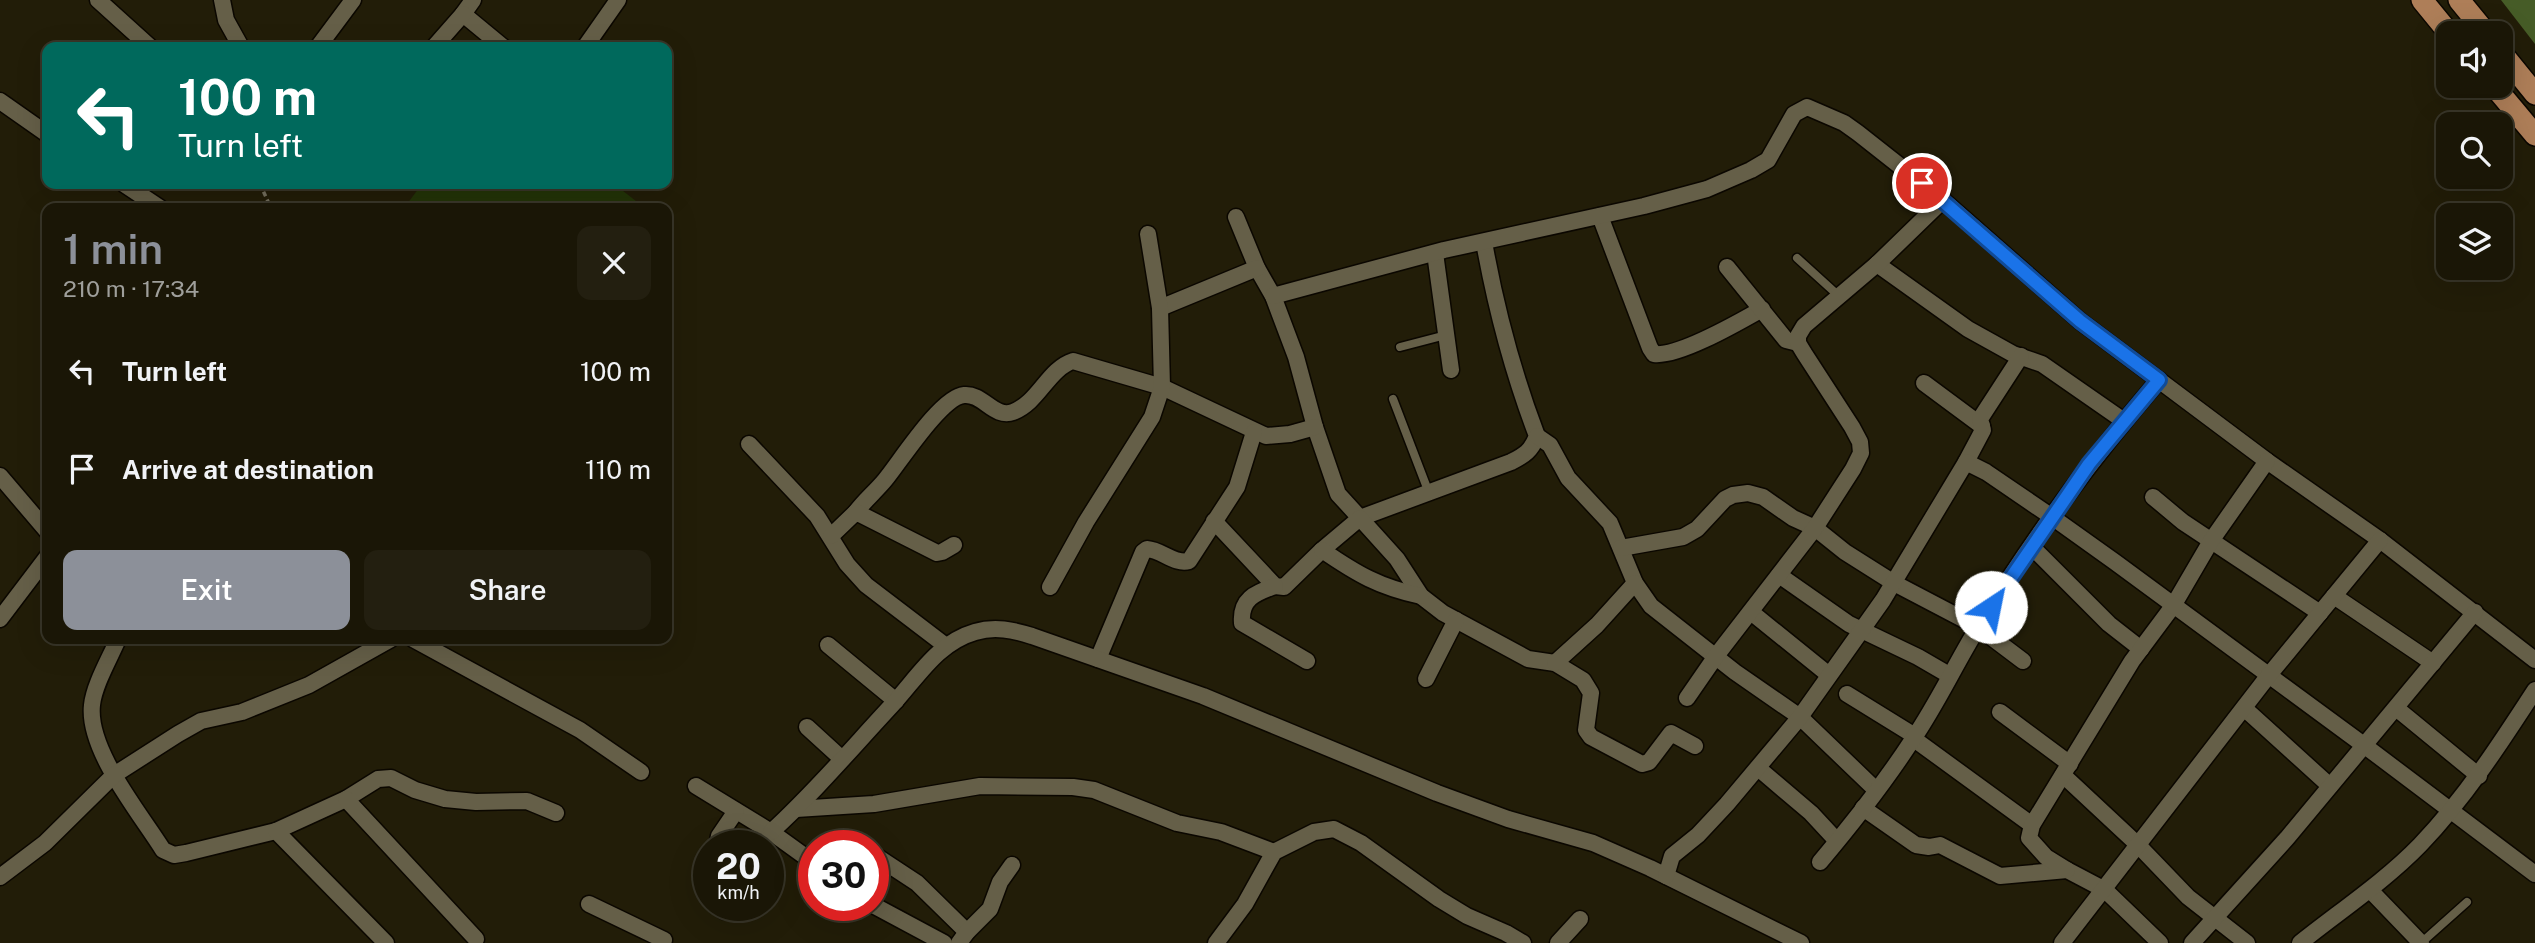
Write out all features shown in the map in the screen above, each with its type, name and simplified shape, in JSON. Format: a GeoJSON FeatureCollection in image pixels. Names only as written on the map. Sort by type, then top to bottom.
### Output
{"type":"FeatureCollection","features":[{"type":"Feature","properties":{"kind":"main road"},"geometry":{"type":"LineString","coordinates":[[2422,0],[2439,21]]}},
{"type":"Feature","properties":{"kind":"main road"},"geometry":{"type":"LineString","coordinates":[[2459,0],[2476,21]]}},
{"type":"Feature","properties":{"kind":"main road"},"geometry":{"type":"LineString","coordinates":[[2513,67],[2535,94]]}},
{"type":"Feature","properties":{"kind":"main road"},"geometry":{"type":"LineString","coordinates":[[2504,98],[2535,135]]}},
{"type":"Feature","properties":{"kind":"street"},"geometry":{"type":"LineString","coordinates":[[98,0],[144,42]]}},
{"type":"Feature","properties":{"kind":"street"},"geometry":{"type":"LineString","coordinates":[[222,0],[226,20],[239,42]]}},
{"type":"Feature","properties":{"kind":"street"},"geometry":{"type":"LineString","coordinates":[[322,42],[353,0]]}},
{"type":"Feature","properties":{"kind":"street"},"geometry":{"type":"LineString","coordinates":[[438,42],[473,0]]}},
{"type":"Feature","properties":{"kind":"street"},"geometry":{"type":"LineString","coordinates":[[589,42],[618,0]]}},
{"type":"Feature","properties":{"kind":"street"},"geometry":{"type":"LineString","coordinates":[[463,14],[497,42]]}},
{"type":"Feature","properties":{"kind":"street"},"geometry":{"type":"LineString","coordinates":[[0,101],[42,130]]}},
{"type":"Feature","properties":{"kind":"street"},"geometry":{"type":"LineString","coordinates":[[1273,296],[1435,253],[1707,189],[1768,160],[1794,114],[1807,107],[1844,123],[1943,200],[2080,321],[2267,461],[2380,540],[2535,660]]}},
{"type":"Feature","properties":{"kind":"street"},"geometry":{"type":"LineString","coordinates":[[132,189],[152,203]]}},
{"type":"Feature","properties":{"kind":"street"},"geometry":{"type":"LineString","coordinates":[[1687,698],[1815,528],[1861,453],[1860,442],[1798,343],[1798,336],[1804,326],[1877,264],[1943,200]]}},
{"type":"Feature","properties":{"kind":"street"},"geometry":{"type":"LineString","coordinates":[[1600,216],[1654,354],[1676,351],[1731,327],[1762,309]]}},
{"type":"Feature","properties":{"kind":"street"},"geometry":{"type":"LineString","coordinates":[[1236,217],[1257,268],[1273,296],[1296,358],[1315,427],[1338,494],[1396,559],[1421,596]]}},
{"type":"Feature","properties":{"kind":"street"},"geometry":{"type":"LineString","coordinates":[[1050,587],[1086,522],[1152,417],[1162,387],[1160,308],[1148,234]]}},
{"type":"Feature","properties":{"kind":"street"},"geometry":{"type":"LineString","coordinates":[[1484,242],[1495,305],[1521,396],[1537,436],[1550,444],[1568,478],[1610,523],[1635,583],[1651,606],[1800,716],[1876,790]]}},
{"type":"Feature","properties":{"kind":"street"},"geometry":{"type":"LineString","coordinates":[[1435,253],[1451,370]]}},
{"type":"Feature","properties":{"kind":"street"},"geometry":{"type":"LineString","coordinates":[[1877,264],[1968,329],[2042,364],[2124,421]]}},
{"type":"Feature","properties":{"kind":"street"},"geometry":{"type":"LineString","coordinates":[[1727,267],[1786,340],[1798,343]]}},
{"type":"Feature","properties":{"kind":"street"},"geometry":{"type":"LineString","coordinates":[[1160,308],[1257,268]]}},
{"type":"Feature","properties":{"kind":"street"},"geometry":{"type":"LineString","coordinates":[[1666,876],[1672,856],[1698,835],[1758,768],[1800,716],[1894,583],[1980,437],[1980,419],[2021,356]]}},
{"type":"Feature","properties":{"kind":"street"},"geometry":{"type":"LineString","coordinates":[[831,536],[856,512],[889,475],[920,433],[955,397],[971,395],[1002,413],[1012,412],[1035,397],[1064,364],[1073,361],[1162,387],[1266,436],[1290,434],[1315,427]]}},
{"type":"Feature","properties":{"kind":"street"},"geometry":{"type":"LineString","coordinates":[[1820,862],[1914,738],[1978,628],[2089,464],[2159,380]]}},
{"type":"Feature","properties":{"kind":"street"},"geometry":{"type":"LineString","coordinates":[[1924,383],[1982,426]]}},
{"type":"Feature","properties":{"kind":"street"},"geometry":{"type":"LineString","coordinates":[[1098,659],[1143,552],[1153,549],[1181,562],[1189,561],[1237,487],[1254,432]]}},
{"type":"Feature","properties":{"kind":"street"},"geometry":{"type":"LineString","coordinates":[[1307,661],[1242,623],[1247,600],[1253,594],[1275,586],[1284,587],[1360,518],[1526,455],[1537,436]]}},
{"type":"Feature","properties":{"kind":"street"},"geometry":{"type":"LineString","coordinates":[[749,443],[817,516],[847,564],[866,585],[946,646]]}},
{"type":"Feature","properties":{"kind":"street"},"geometry":{"type":"LineString","coordinates":[[2160,943],[2105,890],[2067,870],[2037,849],[2029,838],[2032,825],[2141,649],[2172,607],[2211,541],[2267,461]]}},
{"type":"Feature","properties":{"kind":"street"},"geometry":{"type":"LineString","coordinates":[[1966,462],[1986,472],[2052,517],[2535,874]]}},
{"type":"Feature","properties":{"kind":"street"},"geometry":{"type":"LineString","coordinates":[[0,476],[42,525]]}},
{"type":"Feature","properties":{"kind":"street"},"geometry":{"type":"LineString","coordinates":[[1621,548],[1683,537],[1697,529],[1726,499],[1748,493],[1763,497],[1793,518],[1815,528],[1845,552],[1894,583],[1978,628],[2023,661]]}},
{"type":"Feature","properties":{"kind":"street"},"geometry":{"type":"LineString","coordinates":[[2153,497],[2211,541],[2320,613]]}},
{"type":"Feature","properties":{"kind":"street"},"geometry":{"type":"LineString","coordinates":[[856,512],[937,553],[954,545]]}},
{"type":"Feature","properties":{"kind":"street"},"geometry":{"type":"LineString","coordinates":[[1214,521],[1275,586]]}},
{"type":"Feature","properties":{"kind":"street"},"geometry":{"type":"LineString","coordinates":[[2062,943],[2269,675],[2380,540]]}},
{"type":"Feature","properties":{"kind":"street"},"geometry":{"type":"LineString","coordinates":[[2032,547],[2109,624],[2141,649]]}},
{"type":"Feature","properties":{"kind":"street"},"geometry":{"type":"LineString","coordinates":[[1322,550],[1380,585],[1421,596],[1456,620],[1528,659],[1555,663],[1583,680],[1590,688],[1591,699],[1586,730],[1591,737],[1642,764],[1649,762],[1671,733],[1695,746]]}},
{"type":"Feature","properties":{"kind":"street"},"geometry":{"type":"LineString","coordinates":[[0,619],[42,564]]}},
{"type":"Feature","properties":{"kind":"street"},"geometry":{"type":"LineString","coordinates":[[1779,575],[1849,624],[1950,675]]}},
{"type":"Feature","properties":{"kind":"street"},"geometry":{"type":"LineString","coordinates":[[1555,663],[1597,625],[1635,583]]}},
{"type":"Feature","properties":{"kind":"street"},"geometry":{"type":"LineString","coordinates":[[2334,596],[2433,663]]}},
{"type":"Feature","properties":{"kind":"street"},"geometry":{"type":"LineString","coordinates":[[1751,612],[1829,675]]}},
{"type":"Feature","properties":{"kind":"street"},"geometry":{"type":"LineString","coordinates":[[2192,943],[2365,746],[2475,612]]}},
{"type":"Feature","properties":{"kind":"street"},"geometry":{"type":"LineString","coordinates":[[1426,679],[1456,620]]}},
{"type":"Feature","properties":{"kind":"street"},"geometry":{"type":"LineString","coordinates":[[773,830],[896,701],[934,656],[946,646],[976,631],[1003,628],[1203,696],[1437,793],[1508,819],[1593,843],[1801,943]]}},
{"type":"Feature","properties":{"kind":"street"},"geometry":{"type":"LineString","coordinates":[[116,644],[94,694],[92,720],[114,775],[163,850],[169,854],[186,853],[276,831],[346,799],[378,779],[391,778],[415,790],[445,799],[527,801],[556,813]]}},
{"type":"Feature","properties":{"kind":"street"},"geometry":{"type":"LineString","coordinates":[[0,877],[45,843],[114,775],[201,721],[242,712],[267,703],[321,679],[382,644]]}},
{"type":"Feature","properties":{"kind":"street"},"geometry":{"type":"LineString","coordinates":[[422,644],[580,730],[641,772]]}},
{"type":"Feature","properties":{"kind":"street"},"geometry":{"type":"LineString","coordinates":[[828,645],[896,701]]}},
{"type":"Feature","properties":{"kind":"street"},"geometry":{"type":"LineString","coordinates":[[2300,943],[2370,890],[2419,846],[2479,776],[2535,690]]}},
{"type":"Feature","properties":{"kind":"street"},"geometry":{"type":"LineString","coordinates":[[1847,694],[1914,738],[2032,825]]}},
{"type":"Feature","properties":{"kind":"street"},"geometry":{"type":"LineString","coordinates":[[2244,708],[2330,786]]}},
{"type":"Feature","properties":{"kind":"street"},"geometry":{"type":"LineString","coordinates":[[2396,708],[2479,776]]}},
{"type":"Feature","properties":{"kind":"street"},"geometry":{"type":"LineString","coordinates":[[2000,712],[2066,769],[2188,897],[2247,943]]}},
{"type":"Feature","properties":{"kind":"street"},"geometry":{"type":"LineString","coordinates":[[807,727],[842,759]]}},
{"type":"Feature","properties":{"kind":"street"},"geometry":{"type":"LineString","coordinates":[[1758,768],[1811,813],[1837,841]]}},
{"type":"Feature","properties":{"kind":"street"},"geometry":{"type":"LineString","coordinates":[[696,786],[768,830]]}},
{"type":"Feature","properties":{"kind":"street"},"geometry":{"type":"LineString","coordinates":[[796,809],[874,804],[980,786],[1073,787],[1094,790],[1177,823],[1221,832],[1274,852]]}},
{"type":"Feature","properties":{"kind":"street"},"geometry":{"type":"LineString","coordinates":[[346,799],[477,939]]}},
{"type":"Feature","properties":{"kind":"street"},"geometry":{"type":"LineString","coordinates":[[1863,808],[1916,845],[1940,845],[2000,876],[2067,870]]}},
{"type":"Feature","properties":{"kind":"street"},"geometry":{"type":"LineString","coordinates":[[723,830],[736,811]]}},
{"type":"Feature","properties":{"kind":"street"},"geometry":{"type":"LineString","coordinates":[[1216,943],[1245,904],[1274,852],[1314,832],[1335,829],[1361,843],[1448,905],[1523,943]]}},
{"type":"Feature","properties":{"kind":"street"},"geometry":{"type":"LineString","coordinates":[[276,831],[386,943]]}},
{"type":"Feature","properties":{"kind":"street"},"geometry":{"type":"LineString","coordinates":[[889,865],[917,883],[962,937],[990,909],[1000,882],[1012,865]]}},
{"type":"Feature","properties":{"kind":"street"},"geometry":{"type":"LineString","coordinates":[[2370,890],[2421,943]]}},
{"type":"Feature","properties":{"kind":"street"},"geometry":{"type":"LineString","coordinates":[[589,904],[664,939]]}},
{"type":"Feature","properties":{"kind":"street"},"geometry":{"type":"LineString","coordinates":[[889,914],[944,943]]}},
{"type":"Feature","properties":{"kind":"street"},"geometry":{"type":"LineString","coordinates":[[1558,943],[1580,919]]}},
{"type":"Feature","properties":{"kind":"lane"},"geometry":{"type":"LineString","coordinates":[[1797,258],[1840,297]]}},
{"type":"Feature","properties":{"kind":"lane"},"geometry":{"type":"LineString","coordinates":[[1400,347],[1446,335]]}},
{"type":"Feature","properties":{"kind":"lane"},"geometry":{"type":"LineString","coordinates":[[1393,399],[1429,493]]}},
{"type":"Feature","properties":{"kind":"lane"},"geometry":{"type":"LineString","coordinates":[[2421,943],[2467,902]]}},
{"type":"Feature","properties":{"kind":"green space"},"geometry":{"type":"Polygon","coordinates":[[[2501,0],[2535,0],[2535,44],[2501,0]]]}},
{"type":"Feature","properties":{"kind":"green space"},"geometry":{"type":"Polygon","coordinates":[[[418,189],[620,189],[639,203],[408,203],[418,189]]]}},
{"type":"Feature","properties":{"kind":"route"},"geometry":{"type":"LineString","coordinates":[[1922,183],[2080,321],[2159,380],[2089,464],[1991,607]]}}]}
